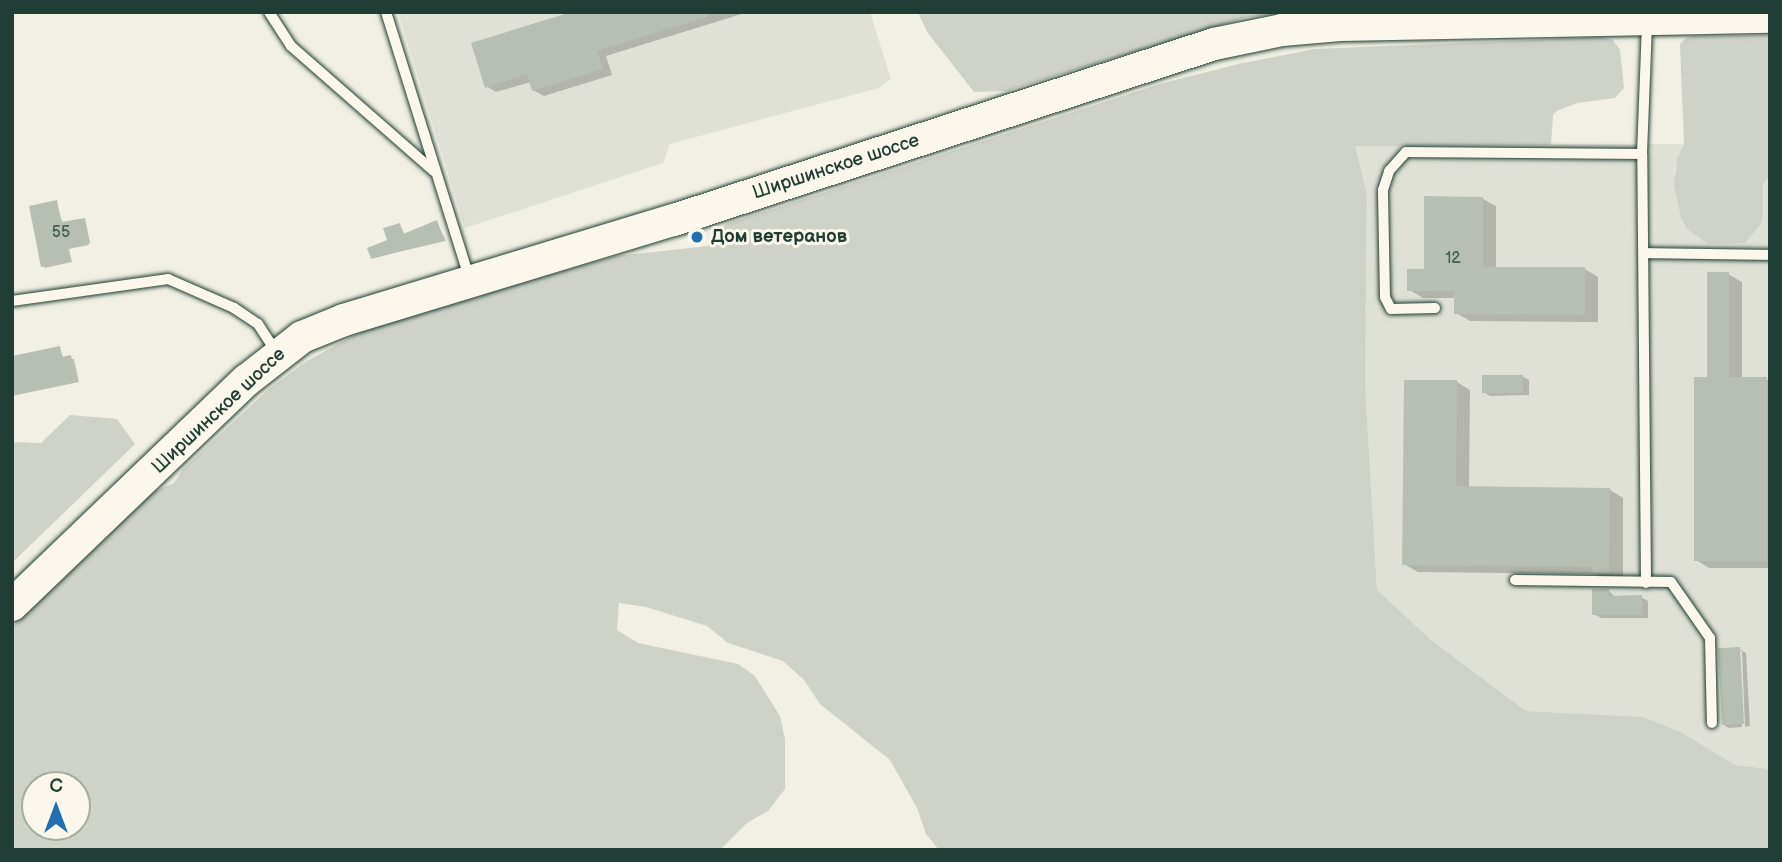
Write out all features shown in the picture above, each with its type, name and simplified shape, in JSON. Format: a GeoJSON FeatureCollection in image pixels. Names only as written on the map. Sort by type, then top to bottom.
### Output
{"type":"FeatureCollection","features":[{"type":"Feature","properties":{"kind":"main road","name":"Ширшинское шоссе"},"geometry":{"type":"LineString","coordinates":[[12,605],[247,380],[302,337],[344,320],[471,283],[1214,44],[1282,30],[1340,25],[1770,17]]}},
{"type":"Feature","properties":{"kind":"lane"},"geometry":{"type":"LineString","coordinates":[[269,12],[291,46],[436,172]]}},
{"type":"Feature","properties":{"kind":"lane"},"geometry":{"type":"LineString","coordinates":[[386,12],[471,283]]}},
{"type":"Feature","properties":{"kind":"lane"},"geometry":{"type":"LineString","coordinates":[[1646,583],[1643,155],[1647,20]]}},
{"type":"Feature","properties":{"kind":"lane"},"geometry":{"type":"LineString","coordinates":[[1435,308],[1391,309],[1385,297],[1383,190],[1389,171],[1406,152],[1643,155]]}},
{"type":"Feature","properties":{"kind":"lane"},"geometry":{"type":"LineString","coordinates":[[1644,253],[1770,256]]}},
{"type":"Feature","properties":{"kind":"lane"},"geometry":{"type":"LineString","coordinates":[[12,301],[168,279],[234,308],[258,324],[278,354]]}},
{"type":"Feature","properties":{"kind":"lane"},"geometry":{"type":"LineString","coordinates":[[1516,580],[1671,582],[1710,638],[1712,723]]}},
{"type":"Feature","properties":{"kind":"shaded area"},"geometry":{"type":"Polygon","coordinates":[[[398,12],[870,12],[891,79],[879,88],[670,144],[663,163],[465,228],[398,12]]]}},
{"type":"Feature","properties":{"kind":"shaded area"},"geometry":{"type":"Polygon","coordinates":[[[918,12],[1311,12],[1247,17],[1006,91],[974,92],[927,32],[918,12]]]}},
{"type":"Feature","properties":{"kind":"shaded area"},"geometry":{"type":"Polygon","coordinates":[[[1770,35],[1770,176],[1763,184],[1763,215],[1760,225],[1745,243],[1708,244],[1688,230],[1681,219],[1674,184],[1677,159],[1684,144],[1680,44],[1693,36],[1770,35]]]}},
{"type":"Feature","properties":{"kind":"shaded area"},"geometry":{"type":"Polygon","coordinates":[[[1602,37],[1613,40],[1620,50],[1624,88],[1615,98],[1577,103],[1557,111],[1553,115],[1551,145],[1355,146],[1367,195],[1365,384],[1377,590],[1430,639],[1526,711],[1644,717],[1681,732],[1735,765],[1770,769],[1770,850],[939,850],[926,834],[917,808],[890,760],[820,704],[804,680],[783,661],[728,643],[707,626],[646,607],[619,603],[617,630],[638,643],[738,664],[755,676],[780,716],[785,739],[785,789],[768,811],[747,823],[720,850],[12,850],[12,626],[153,492],[174,483],[183,469],[269,389],[307,361],[371,326],[616,256],[708,246],[726,224],[1160,84],[1238,64],[1315,49],[1602,37]]]}},
{"type":"Feature","properties":{"kind":"shaded area"},"geometry":{"type":"Polygon","coordinates":[[[1684,144],[1674,171],[1681,219],[1688,230],[1708,244],[1763,215],[1763,184],[1770,176],[1770,769],[1735,765],[1681,732],[1644,717],[1526,711],[1430,639],[1377,591],[1365,384],[1367,195],[1354,145],[1684,144]]]}},
{"type":"Feature","properties":{"kind":"shaded area"},"geometry":{"type":"Polygon","coordinates":[[[70,415],[117,419],[135,444],[12,563],[12,442],[41,443],[70,415]]]}},
{"type":"Feature","properties":{"kind":"building"},"geometry":{"type":"Polygon","coordinates":[[[571,12],[708,12],[709,16],[597,51],[603,69],[532,91],[527,74],[485,88],[471,43],[571,12]]]}},
{"type":"Feature","properties":{"kind":"building"},"geometry":{"type":"Polygon","coordinates":[[[1424,196],[1483,197],[1483,267],[1585,267],[1585,315],[1454,314],[1454,291],[1407,291],[1407,269],[1424,269],[1424,196]]]}},
{"type":"Feature","properties":{"kind":"building"},"geometry":{"type":"Polygon","coordinates":[[[57,200],[61,222],[85,218],[90,243],[67,248],[70,261],[41,267],[29,206],[57,200]]]}},
{"type":"Feature","properties":{"kind":"building"},"geometry":{"type":"Polygon","coordinates":[[[437,220],[444,240],[371,259],[367,248],[387,240],[383,228],[400,223],[403,234],[437,220]]]}},
{"type":"Feature","properties":{"kind":"building"},"geometry":{"type":"Polygon","coordinates":[[[1707,272],[1729,272],[1729,377],[1767,377],[1767,561],[1694,561],[1694,377],[1707,377],[1707,272]]]}},
{"type":"Feature","properties":{"kind":"building"},"geometry":{"type":"Polygon","coordinates":[[[60,346],[62,357],[71,355],[77,382],[12,395],[12,356],[60,346]]]}},
{"type":"Feature","properties":{"kind":"building"},"geometry":{"type":"Polygon","coordinates":[[[1482,375],[1523,375],[1523,393],[1482,393],[1482,375]]]}},
{"type":"Feature","properties":{"kind":"building"},"geometry":{"type":"Polygon","coordinates":[[[1404,380],[1457,380],[1456,486],[1610,488],[1609,573],[1592,573],[1592,567],[1402,565],[1404,380]]]}},
{"type":"Feature","properties":{"kind":"building"},"geometry":{"type":"Polygon","coordinates":[[[1592,589],[1609,589],[1609,596],[1642,595],[1642,615],[1592,615],[1592,589]]]}},
{"type":"Feature","properties":{"kind":"building"},"geometry":{"type":"Polygon","coordinates":[[[1740,647],[1744,724],[1722,725],[1718,648],[1740,647]]]}},
{"type":"Feature","properties":{"kind":"place","name":"Дом ветеранов"},"geometry":{"type":"Point","coordinates":[697,237]}}]}
